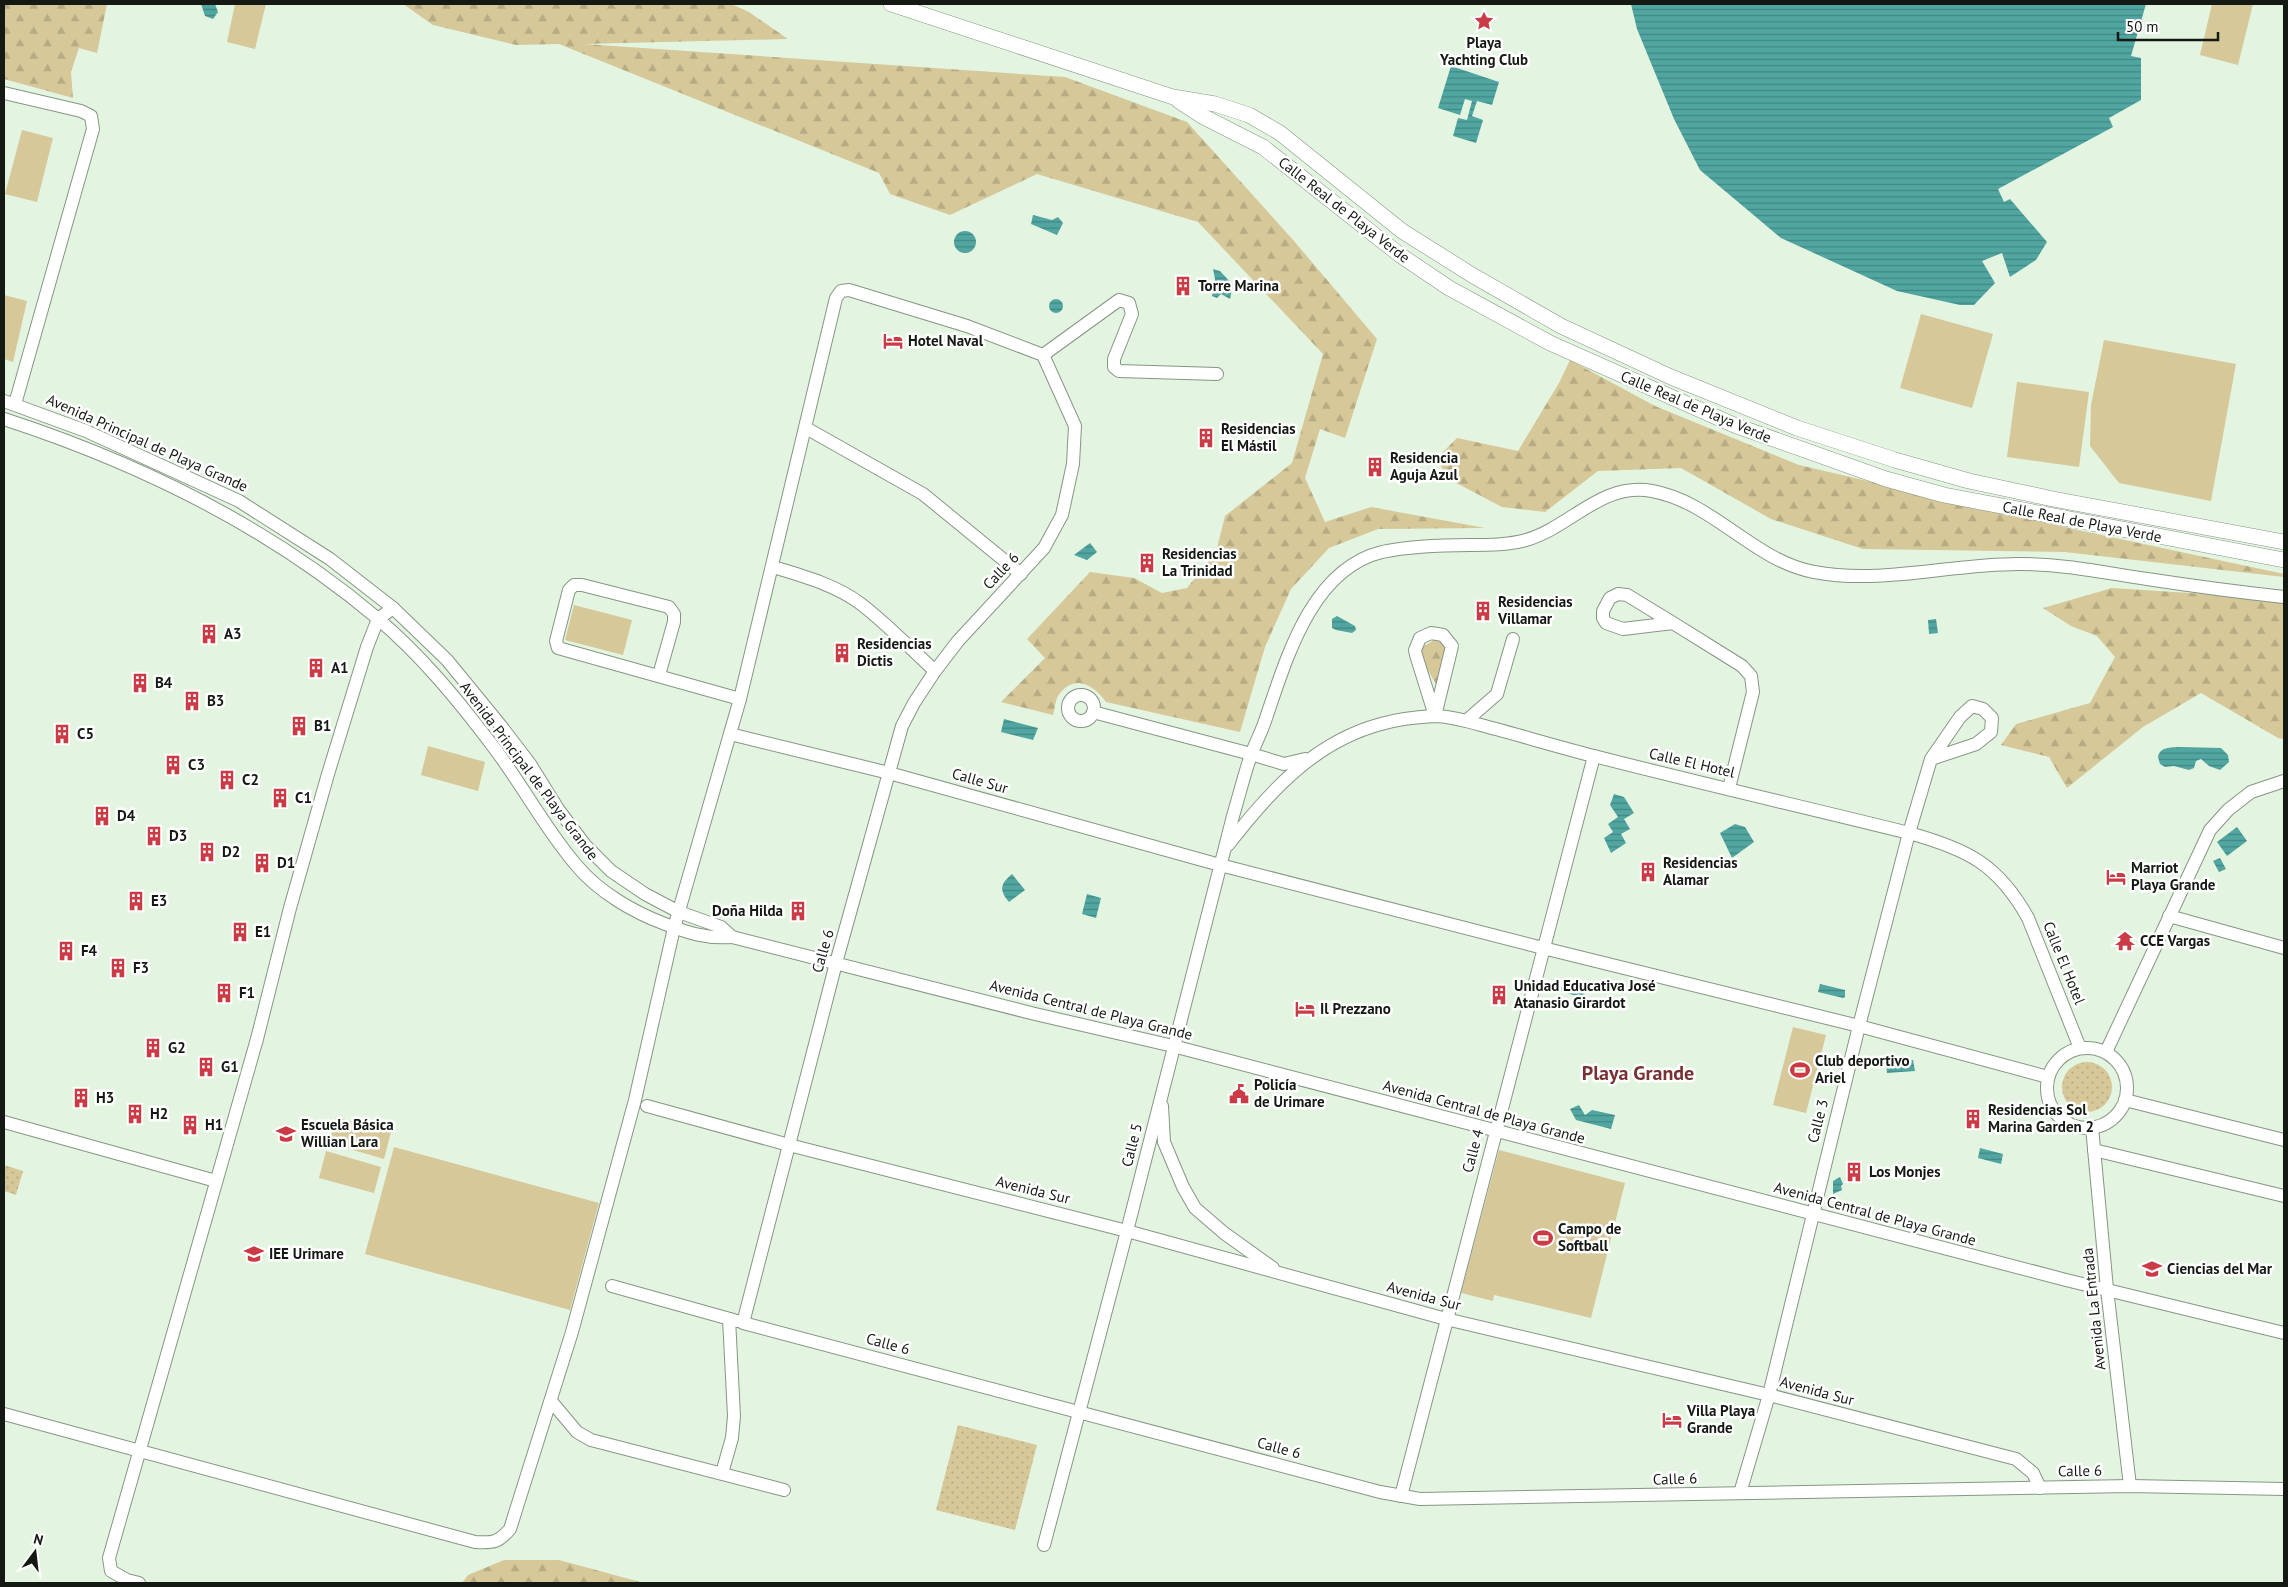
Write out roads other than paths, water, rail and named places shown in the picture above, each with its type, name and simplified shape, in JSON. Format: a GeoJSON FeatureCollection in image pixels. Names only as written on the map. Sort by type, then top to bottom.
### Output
{"type":"FeatureCollection","features":[{"type":"Feature","properties":{"kind":"street","name":"Calle Real de Playa Verde"},"geometry":{"type":"LineString","coordinates":[[891,4],[1173,97],[1215,104],[1249,116],[1280,133],[1402,232],[1472,275],[1561,326],[1671,377],[1743,406],[1819,435],[1969,481],[2053,499],[2284,542]]}},
{"type":"Feature","properties":{"kind":"street"},"geometry":{"type":"LineString","coordinates":[[4,93],[81,111],[91,116],[93,129],[10,402]]}},
{"type":"Feature","properties":{"kind":"street","name":"Calle Real de Playa Verde"},"geometry":{"type":"LineString","coordinates":[[1173,97],[1202,116],[1263,147],[1400,255],[1449,288],[1550,343],[1734,426],[1890,480],[1965,499],[2284,560]]}},
{"type":"Feature","properties":{"kind":"street"},"geometry":{"type":"LineString","coordinates":[[4,1414],[475,1542],[491,1543],[502,1539],[510,1529],[572,1332],[635,1100],[674,928],[740,699],[836,298],[841,291],[849,290],[967,326],[1043,355],[1119,300],[1129,303],[1132,314],[1114,359],[1114,367],[1119,371],[1217,374]]}},
{"type":"Feature","properties":{"kind":"street"},"geometry":{"type":"LineString","coordinates":[[1550,343],[1561,326]]}},
{"type":"Feature","properties":{"kind":"street","name":"Calle 6"},"geometry":{"type":"LineString","coordinates":[[1043,355],[1075,426],[1073,464],[1062,515],[1044,548],[958,641],[935,671],[914,703],[902,726],[836,963],[743,1323],[1400,1496],[1420,1499],[2130,1486],[2284,1488]]}},
{"type":"Feature","properties":{"kind":"street"},"geometry":{"type":"LineString","coordinates":[[1662,394],[1671,377]]}},
{"type":"Feature","properties":{"kind":"street","name":"Avenida Principal de Playa Grande"},"geometry":{"type":"LineString","coordinates":[[10,402],[86,431],[239,501],[330,559],[393,608],[447,660],[473,690],[530,764],[558,809],[586,845],[611,871],[644,894],[679,912]]}},
{"type":"Feature","properties":{"kind":"street"},"geometry":{"type":"LineString","coordinates":[[1734,426],[1743,406]]}},
{"type":"Feature","properties":{"kind":"street","name":"Avenida Principal de Playa Grande"},"geometry":{"type":"LineString","coordinates":[[4,419],[58,437],[135,469],[230,516],[279,546],[378,619],[426,664],[451,693],[518,780],[577,867],[592,882],[631,909],[674,928],[713,939],[732,937]]}},
{"type":"Feature","properties":{"kind":"street"},"geometry":{"type":"LineString","coordinates":[[806,428],[923,494],[1021,574]]}},
{"type":"Feature","properties":{"kind":"street"},"geometry":{"type":"LineString","coordinates":[[1814,455],[1819,435]]}},
{"type":"Feature","properties":{"kind":"street"},"geometry":{"type":"LineString","coordinates":[[1890,480],[1896,460]]}},
{"type":"Feature","properties":{"kind":"street"},"geometry":{"type":"LineString","coordinates":[[1965,499],[1969,481]]}},
{"type":"Feature","properties":{"kind":"street","name":"Calle 5"},"geometry":{"type":"LineString","coordinates":[[1044,1545],[1220,865],[1251,754],[1257,743],[1280,676],[1303,622],[1324,591],[1352,566],[1380,553],[1409,548],[1517,543],[1555,529],[1596,501],[1613,493],[1630,490],[1650,491],[1686,502],[1763,551],[1813,572],[1887,575],[2001,564],[2043,564],[2284,597]]}},
{"type":"Feature","properties":{"kind":"street"},"geometry":{"type":"LineString","coordinates":[[2049,515],[2053,499]]}},
{"type":"Feature","properties":{"kind":"street"},"geometry":{"type":"LineString","coordinates":[[2127,531],[2131,514]]}},
{"type":"Feature","properties":{"kind":"street"},"geometry":{"type":"LineString","coordinates":[[2205,546],[2209,528]]}},
{"type":"Feature","properties":{"kind":"street"},"geometry":{"type":"LineString","coordinates":[[773,567],[804,576],[836,589],[860,604],[935,671]]}},
{"type":"Feature","properties":{"kind":"street"},"geometry":{"type":"LineString","coordinates":[[660,675],[674,622],[674,614],[669,607],[582,585],[574,586],[569,590],[556,641],[558,648],[660,675],[740,699]]}},
{"type":"Feature","properties":{"kind":"street"},"geometry":{"type":"LineString","coordinates":[[1673,623],[1623,629],[1606,623],[1603,618],[1603,610],[1610,598],[1618,594],[1627,596],[1673,623],[1742,666],[1751,676],[1753,692],[1729,788]]}},
{"type":"Feature","properties":{"kind":"street"},"geometry":{"type":"LineString","coordinates":[[139,1583],[127,1580],[111,1571],[109,1558],[257,1039],[290,908],[322,794],[367,647],[378,619],[393,608]]}},
{"type":"Feature","properties":{"kind":"street"},"geometry":{"type":"LineString","coordinates":[[1431,633],[1443,635],[1452,646],[1435,716],[1415,650],[1420,638],[1431,633]]}},
{"type":"Feature","properties":{"kind":"street"},"geometry":{"type":"LineString","coordinates":[[1466,721],[1497,694],[1513,639]]}},
{"type":"Feature","properties":{"kind":"street","name":"Calle 3"},"geometry":{"type":"LineString","coordinates":[[1740,1492],[1769,1395],[1859,1026],[1909,833],[1931,759],[1960,717],[1972,706],[1983,709],[1992,718],[1991,732],[1976,744],[1931,759]]}},
{"type":"Feature","properties":{"kind":"street"},"geometry":{"type":"LineString","coordinates":[[1093,712],[1284,764],[1312,757]]}},
{"type":"Feature","properties":{"kind":"street","name":"Calle El Hotel"},"geometry":{"type":"LineString","coordinates":[[1224,850],[1270,794],[1312,757],[1341,738],[1381,724],[1406,719],[1435,716],[1466,721],[1594,756],[1909,833],[1941,842],[1963,851],[1984,863],[2006,883],[2028,918],[2080,1048]]}},
{"type":"Feature","properties":{"kind":"street","name":"Calle Sur"},"geometry":{"type":"LineString","coordinates":[[730,734],[889,773],[1220,865],[1543,948],[1859,1026],[2048,1077]]}},
{"type":"Feature","properties":{"kind":"street","name":"Calle 4"},"geometry":{"type":"LineString","coordinates":[[1400,1496],[1594,756]]}},
{"type":"Feature","properties":{"kind":"street"},"geometry":{"type":"LineString","coordinates":[[2106,1052],[2210,830],[2228,810],[2251,792],[2284,781]]}},
{"type":"Feature","properties":{"kind":"street","name":"Avenida Central de Playa Grande"},"geometry":{"type":"LineString","coordinates":[[679,912],[721,927],[732,937],[1173,1046],[1495,1132],[2066,1280],[2284,1333]]}},
{"type":"Feature","properties":{"kind":"street"},"geometry":{"type":"LineString","coordinates":[[2169,916],[2284,948]]}},
{"type":"Feature","properties":{"kind":"street"},"geometry":{"type":"LineString","coordinates":[[695,934],[700,920]]}},
{"type":"Feature","properties":{"kind":"street"},"geometry":{"type":"LineString","coordinates":[[2080,1048],[2089,1048],[2106,1052],[2117,1061],[2124,1073],[2127,1086],[2125,1100],[2118,1113],[2106,1123],[2092,1127],[2073,1124],[2057,1114],[2050,1103],[2047,1090],[2048,1077],[2060,1058],[2070,1052],[2080,1048]]}},
{"type":"Feature","properties":{"kind":"street"},"geometry":{"type":"LineString","coordinates":[[1161,1096],[1164,1142],[1183,1187],[1195,1208],[1224,1233],[1280,1274]]}},
{"type":"Feature","properties":{"kind":"street"},"geometry":{"type":"LineString","coordinates":[[2125,1100],[2284,1140]]}},
{"type":"Feature","properties":{"kind":"street","name":"Avenida Sur"},"geometry":{"type":"LineString","coordinates":[[647,1106],[788,1145],[1127,1230],[1446,1319],[1769,1395],[2016,1459],[2033,1473],[2040,1488]]}},
{"type":"Feature","properties":{"kind":"street"},"geometry":{"type":"LineString","coordinates":[[4,1122],[216,1181]]}},
{"type":"Feature","properties":{"kind":"street","name":"Avenida La Entrada"},"geometry":{"type":"LineString","coordinates":[[2092,1127],[2107,1289],[2130,1486]]}},
{"type":"Feature","properties":{"kind":"street"},"geometry":{"type":"LineString","coordinates":[[2094,1150],[2284,1196]]}},
{"type":"Feature","properties":{"kind":"street"},"geometry":{"type":"LineString","coordinates":[[612,1286],[743,1323]]}},
{"type":"Feature","properties":{"kind":"street"},"geometry":{"type":"LineString","coordinates":[[722,1473],[732,1438],[734,1416],[729,1319]]}},
{"type":"Feature","properties":{"kind":"street"},"geometry":{"type":"LineString","coordinates":[[551,1401],[577,1432],[591,1440],[784,1490]]}},
{"type":"Feature","properties":{"kind":"water"},"geometry":{"type":"Polygon","coordinates":[[[201,4],[215,4],[218,12],[213,19],[205,16],[201,4]]]}},
{"type":"Feature","properties":{"kind":"water"},"geometry":{"type":"Polygon","coordinates":[[[1631,4],[2146,4],[2131,56],[2141,58],[2141,100],[2109,118],[2113,127],[1998,189],[2004,202],[2010,199],[2047,242],[2036,260],[2010,277],[2002,253],[1982,261],[1995,283],[1974,305],[1960,305],[1897,291],[1781,238],[1700,170],[1674,119],[1637,29],[1631,4]]]}},
{"type":"Feature","properties":{"kind":"water"},"geometry":{"type":"Polygon","coordinates":[[[1451,66],[1499,82],[1492,105],[1477,101],[1472,116],[1483,120],[1476,143],[1453,136],[1458,118],[1467,120],[1472,101],[1465,99],[1460,115],[1438,108],[1451,66]]]}},
{"type":"Feature","properties":{"kind":"water"},"geometry":{"type":"Polygon","coordinates":[[[1033,215],[1052,220],[1058,217],[1063,223],[1057,235],[1031,224],[1033,215]]]}},
{"type":"Feature","properties":{"kind":"water"},"geometry":{"type":"Polygon","coordinates":[[[965,231],[973,234],[976,242],[973,250],[965,253],[957,250],[954,242],[957,234],[965,231]]]}},
{"type":"Feature","properties":{"kind":"water"},"geometry":{"type":"Polygon","coordinates":[[[1213,269],[1220,271],[1233,285],[1230,299],[1221,294],[1217,298],[1212,296],[1215,279],[1213,269]]]}},
{"type":"Feature","properties":{"kind":"water"},"geometry":{"type":"Polygon","coordinates":[[[1053,299],[1059,299],[1063,306],[1059,313],[1053,313],[1049,309],[1049,303],[1053,299]]]}},
{"type":"Feature","properties":{"kind":"water"},"geometry":{"type":"Polygon","coordinates":[[[1090,543],[1097,552],[1087,560],[1074,555],[1090,543]]]}},
{"type":"Feature","properties":{"kind":"water"},"geometry":{"type":"Polygon","coordinates":[[[1337,616],[1355,626],[1356,630],[1352,633],[1332,628],[1332,619],[1337,616]]]}},
{"type":"Feature","properties":{"kind":"water"},"geometry":{"type":"Polygon","coordinates":[[[1936,619],[1938,633],[1929,634],[1928,620],[1936,619]]]}},
{"type":"Feature","properties":{"kind":"water"},"geometry":{"type":"Polygon","coordinates":[[[1004,719],[1038,728],[1033,740],[1001,732],[1004,719]]]}},
{"type":"Feature","properties":{"kind":"water"},"geometry":{"type":"Polygon","coordinates":[[[2177,747],[2221,748],[2228,755],[2229,762],[2220,770],[2209,766],[2201,759],[2196,761],[2194,768],[2189,770],[2174,766],[2165,767],[2160,764],[2158,757],[2161,751],[2177,747]]]}},
{"type":"Feature","properties":{"kind":"water"},"geometry":{"type":"Polygon","coordinates":[[[1614,794],[1624,797],[1634,813],[1624,819],[1630,829],[1621,834],[1626,843],[1611,853],[1604,838],[1613,832],[1608,824],[1618,817],[1610,805],[1614,794]]]}},
{"type":"Feature","properties":{"kind":"water"},"geometry":{"type":"Polygon","coordinates":[[[1735,824],[1745,827],[1754,842],[1732,858],[1720,833],[1735,824]]]}},
{"type":"Feature","properties":{"kind":"water"},"geometry":{"type":"Polygon","coordinates":[[[2237,827],[2247,841],[2227,856],[2217,842],[2237,827]]]}},
{"type":"Feature","properties":{"kind":"water"},"geometry":{"type":"Polygon","coordinates":[[[2220,858],[2226,869],[2219,872],[2213,861],[2220,858]]]}},
{"type":"Feature","properties":{"kind":"water"},"geometry":{"type":"Polygon","coordinates":[[[1012,874],[1025,890],[1009,902],[1002,891],[1002,887],[1012,874]]]}},
{"type":"Feature","properties":{"kind":"water"},"geometry":{"type":"Polygon","coordinates":[[[1087,894],[1101,898],[1096,918],[1082,914],[1087,894]]]}},
{"type":"Feature","properties":{"kind":"water"},"geometry":{"type":"Polygon","coordinates":[[[1563,981],[1586,988],[1583,998],[1560,991],[1563,981]]]}},
{"type":"Feature","properties":{"kind":"water"},"geometry":{"type":"Polygon","coordinates":[[[1820,984],[1845,990],[1845,997],[1818,992],[1820,984]]]}},
{"type":"Feature","properties":{"kind":"water"},"geometry":{"type":"Polygon","coordinates":[[[1886,1059],[1913,1060],[1915,1071],[1887,1073],[1886,1059]]]}},
{"type":"Feature","properties":{"kind":"water"},"geometry":{"type":"Polygon","coordinates":[[[1579,1105],[1585,1115],[1592,1110],[1615,1115],[1611,1129],[1576,1120],[1570,1109],[1579,1105]]]}},
{"type":"Feature","properties":{"kind":"water"},"geometry":{"type":"Polygon","coordinates":[[[1980,1148],[2003,1154],[2001,1164],[1978,1158],[1980,1148]]]}},
{"type":"Feature","properties":{"kind":"water"},"geometry":{"type":"Polygon","coordinates":[[[1840,1177],[1843,1184],[1841,1186],[1842,1190],[1833,1194],[1833,1181],[1840,1177]]]}},
{"type":"Feature","properties":{"kind":"place","name":"Playa Yachting Club"},"geometry":{"type":"Point","coordinates":[1484,21]}},
{"type":"Feature","properties":{"kind":"place","name":"Torre Marina"},"geometry":{"type":"Point","coordinates":[1183,286]}},
{"type":"Feature","properties":{"kind":"place","name":"Hotel Naval"},"geometry":{"type":"Point","coordinates":[893,341]}},
{"type":"Feature","properties":{"kind":"place","name":"Residencias El Mástil"},"geometry":{"type":"Point","coordinates":[1206,438]}},
{"type":"Feature","properties":{"kind":"place","name":"Residencia Aguja Azul"},"geometry":{"type":"Point","coordinates":[1375,467]}},
{"type":"Feature","properties":{"kind":"place","name":"Residencias La Trinidad"},"geometry":{"type":"Point","coordinates":[1147,563]}},
{"type":"Feature","properties":{"kind":"place","name":"Residencias Villamar"},"geometry":{"type":"Point","coordinates":[1483,611]}},
{"type":"Feature","properties":{"kind":"place","name":"A3"},"geometry":{"type":"Point","coordinates":[209,634]}},
{"type":"Feature","properties":{"kind":"place","name":"Residencias Dictis"},"geometry":{"type":"Point","coordinates":[842,653]}},
{"type":"Feature","properties":{"kind":"place","name":"A1"},"geometry":{"type":"Point","coordinates":[316,668]}},
{"type":"Feature","properties":{"kind":"place","name":"B4"},"geometry":{"type":"Point","coordinates":[140,683]}},
{"type":"Feature","properties":{"kind":"place","name":"B3"},"geometry":{"type":"Point","coordinates":[192,701]}},
{"type":"Feature","properties":{"kind":"place","name":"B1"},"geometry":{"type":"Point","coordinates":[299,726]}},
{"type":"Feature","properties":{"kind":"place","name":"C5"},"geometry":{"type":"Point","coordinates":[62,734]}},
{"type":"Feature","properties":{"kind":"place","name":"C3"},"geometry":{"type":"Point","coordinates":[173,765]}},
{"type":"Feature","properties":{"kind":"place","name":"C2"},"geometry":{"type":"Point","coordinates":[227,780]}},
{"type":"Feature","properties":{"kind":"place","name":"C1"},"geometry":{"type":"Point","coordinates":[280,798]}},
{"type":"Feature","properties":{"kind":"place","name":"D4"},"geometry":{"type":"Point","coordinates":[102,816]}},
{"type":"Feature","properties":{"kind":"place","name":"D3"},"geometry":{"type":"Point","coordinates":[154,836]}},
{"type":"Feature","properties":{"kind":"place","name":"D2"},"geometry":{"type":"Point","coordinates":[207,852]}},
{"type":"Feature","properties":{"kind":"place","name":"D1"},"geometry":{"type":"Point","coordinates":[262,863]}},
{"type":"Feature","properties":{"kind":"place","name":"Residencias Alamar"},"geometry":{"type":"Point","coordinates":[1648,872]}},
{"type":"Feature","properties":{"kind":"place","name":"Marriot Playa Grande"},"geometry":{"type":"Point","coordinates":[2116,877]}},
{"type":"Feature","properties":{"kind":"place","name":"E3"},"geometry":{"type":"Point","coordinates":[136,901]}},
{"type":"Feature","properties":{"kind":"place","name":"Doña Hilda"},"geometry":{"type":"Point","coordinates":[798,911]}},
{"type":"Feature","properties":{"kind":"place","name":"E1"},"geometry":{"type":"Point","coordinates":[240,932]}},
{"type":"Feature","properties":{"kind":"place","name":"CCE Vargas"},"geometry":{"type":"Point","coordinates":[2125,941]}},
{"type":"Feature","properties":{"kind":"place","name":"F4"},"geometry":{"type":"Point","coordinates":[66,951]}},
{"type":"Feature","properties":{"kind":"place","name":"F3"},"geometry":{"type":"Point","coordinates":[118,968]}},
{"type":"Feature","properties":{"kind":"place","name":"F1"},"geometry":{"type":"Point","coordinates":[224,993]}},
{"type":"Feature","properties":{"kind":"place","name":"Unidad Educativa José Atanasio Girardot"},"geometry":{"type":"Point","coordinates":[1499,995]}},
{"type":"Feature","properties":{"kind":"place","name":"Il Prezzano"},"geometry":{"type":"Point","coordinates":[1305,1009]}},
{"type":"Feature","properties":{"kind":"place","name":"G2"},"geometry":{"type":"Point","coordinates":[153,1048]}},
{"type":"Feature","properties":{"kind":"place","name":"G1"},"geometry":{"type":"Point","coordinates":[206,1067]}},
{"type":"Feature","properties":{"kind":"place","name":"Club deportivo Ariel"},"geometry":{"type":"Point","coordinates":[1800,1070]}},
{"type":"Feature","properties":{"kind":"place","name":"Policía de Urimare"},"geometry":{"type":"Point","coordinates":[1239,1094]}},
{"type":"Feature","properties":{"kind":"place","name":"H3"},"geometry":{"type":"Point","coordinates":[81,1098]}},
{"type":"Feature","properties":{"kind":"place","name":"H2"},"geometry":{"type":"Point","coordinates":[135,1114]}},
{"type":"Feature","properties":{"kind":"place","name":"Residencias Sol Marina Garden 2"},"geometry":{"type":"Point","coordinates":[1973,1119]}},
{"type":"Feature","properties":{"kind":"place","name":"H1"},"geometry":{"type":"Point","coordinates":[190,1125]}},
{"type":"Feature","properties":{"kind":"place","name":"Escuela Básica Willian Lara"},"geometry":{"type":"Point","coordinates":[286,1134]}},
{"type":"Feature","properties":{"kind":"place","name":"Los Monjes"},"geometry":{"type":"Point","coordinates":[1854,1172]}},
{"type":"Feature","properties":{"kind":"place","name":"Campo de Softball"},"geometry":{"type":"Point","coordinates":[1543,1238]}},
{"type":"Feature","properties":{"kind":"place","name":"IEE Urimare"},"geometry":{"type":"Point","coordinates":[254,1254]}},
{"type":"Feature","properties":{"kind":"place","name":"Ciencias del Mar"},"geometry":{"type":"Point","coordinates":[2152,1269]}},
{"type":"Feature","properties":{"kind":"place","name":"Villa Playa Grande"},"geometry":{"type":"Point","coordinates":[1672,1420]}},
{"type":"Feature","properties":{"kind":"district","name":"Playa Grande"},"geometry":{"type":"Point","coordinates":[1638,1073]}}]}
